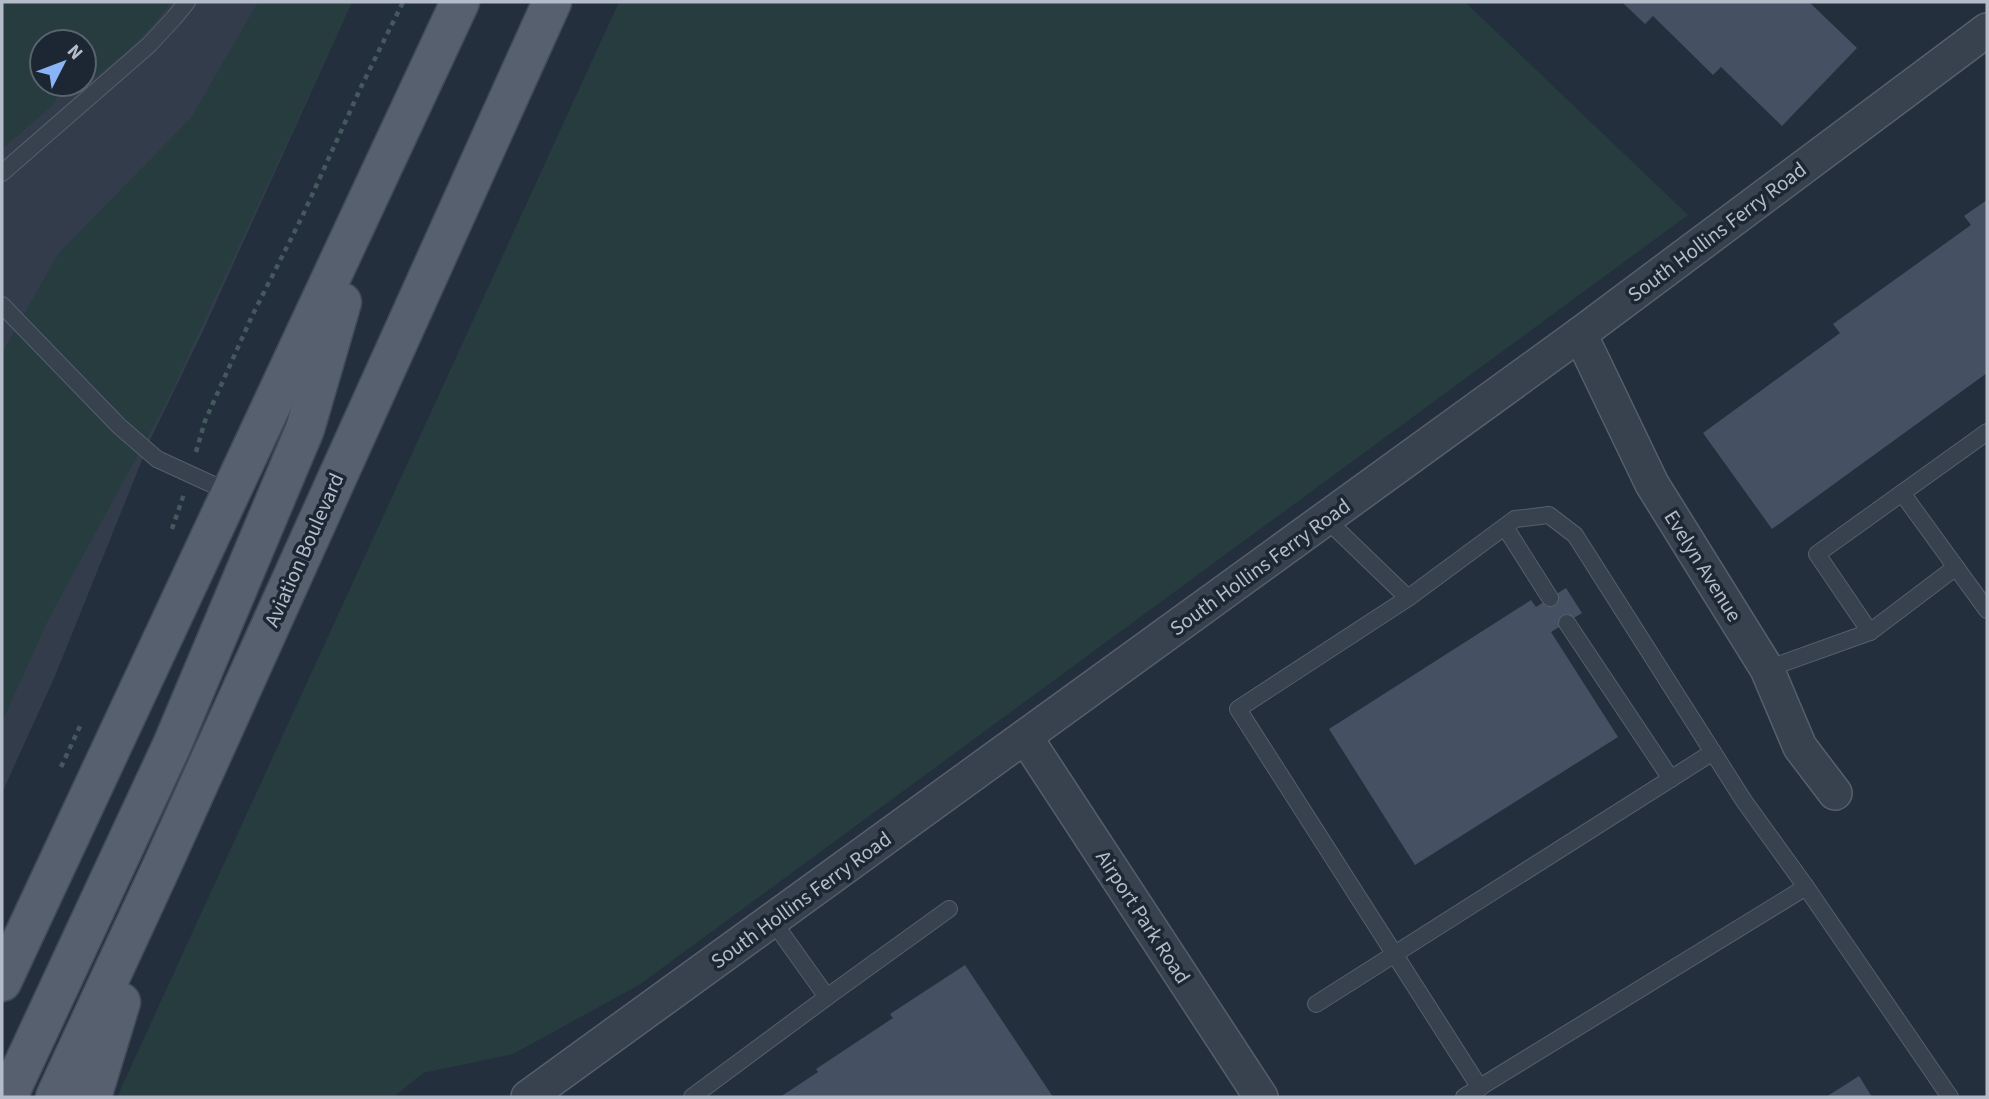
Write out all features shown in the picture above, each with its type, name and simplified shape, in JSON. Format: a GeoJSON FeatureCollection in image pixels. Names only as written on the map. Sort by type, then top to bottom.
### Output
{"type":"FeatureCollection","features":[{"type":"Feature","properties":{"kind":"main road"},"geometry":{"type":"LineString","coordinates":[[2,982],[460,2]]}},
{"type":"Feature","properties":{"kind":"main road","name":"Aviation Boulevard"},"geometry":{"type":"LineString","coordinates":[[55,1097],[552,2]]}},
{"type":"Feature","properties":{"kind":"main road"},"geometry":{"type":"LineString","coordinates":[[8,1097],[172,745],[305,429],[378,179]]}},
{"type":"Feature","properties":{"kind":"main road"},"geometry":{"type":"LineString","coordinates":[[92,1097],[161,868]]}},
{"type":"Feature","properties":{"kind":"street","name":"South Hollins Ferry Road"},"geometry":{"type":"LineString","coordinates":[[528,1097],[1580,334],[1987,30]]}},
{"type":"Feature","properties":{"kind":"street","name":"Evelyn Avenue"},"geometry":{"type":"LineString","coordinates":[[1580,334],[1652,484],[1767,669],[1800,747],[1835,793]]}},
{"type":"Feature","properties":{"kind":"street","name":"Airport Park Road"},"geometry":{"type":"LineString","coordinates":[[1026,738],[1261,1097]]}},
{"type":"Feature","properties":{"kind":"lane"},"geometry":{"type":"LineString","coordinates":[[2,173],[149,45],[187,2]]}},
{"type":"Feature","properties":{"kind":"lane"},"geometry":{"type":"LineString","coordinates":[[2,305],[119,426],[152,454],[232,494]]}},
{"type":"Feature","properties":{"kind":"lane"},"geometry":{"type":"LineString","coordinates":[[1870,632],[1817,554],[1987,432]]}},
{"type":"Feature","properties":{"kind":"lane"},"geometry":{"type":"LineString","coordinates":[[1902,493],[1987,610]]}},
{"type":"Feature","properties":{"kind":"lane"},"geometry":{"type":"LineString","coordinates":[[1479,1088],[1238,709],[1408,598],[1515,519],[1549,515],[1576,535],[1744,801],[1950,1097]]}},
{"type":"Feature","properties":{"kind":"lane"},"geometry":{"type":"LineString","coordinates":[[1326,519],[1408,598]]}},
{"type":"Feature","properties":{"kind":"lane"},"geometry":{"type":"LineString","coordinates":[[1505,527],[1550,598]]}},
{"type":"Feature","properties":{"kind":"lane"},"geometry":{"type":"LineString","coordinates":[[1767,669],[1870,632],[1956,567]]}},
{"type":"Feature","properties":{"kind":"lane"},"geometry":{"type":"LineString","coordinates":[[1567,623],[1671,779]]}},
{"type":"Feature","properties":{"kind":"lane"},"geometry":{"type":"LineString","coordinates":[[1317,1004],[1713,752]]}},
{"type":"Feature","properties":{"kind":"lane"},"geometry":{"type":"LineString","coordinates":[[1464,1097],[1806,887]]}},
{"type":"Feature","properties":{"kind":"lane"},"geometry":{"type":"LineString","coordinates":[[692,1097],[949,909]]}},
{"type":"Feature","properties":{"kind":"lane"},"geometry":{"type":"LineString","coordinates":[[772,920],[827,997]]}},
{"type":"Feature","properties":{"kind":"shaded area"},"geometry":{"type":"Polygon","coordinates":[[[2,2],[352,2],[202,333],[151,438],[55,676],[2,793],[2,2]]]}},
{"type":"Feature","properties":{"kind":"green space"},"geometry":{"type":"Polygon","coordinates":[[[2,2],[171,2],[133,45],[98,75],[98,28],[28,28],[28,98],[56,98],[53,105],[2,149],[2,2]]]}},
{"type":"Feature","properties":{"kind":"green space"},"geometry":{"type":"Polygon","coordinates":[[[258,2],[352,2],[168,399],[48,620],[2,722],[2,353],[59,253],[191,118],[258,2]]]}},
{"type":"Feature","properties":{"kind":"green space"},"geometry":{"type":"Polygon","coordinates":[[[619,2],[1465,2],[1688,215],[639,985],[513,1054],[423,1073],[394,1097],[117,1097],[619,2]]]}},
{"type":"Feature","properties":{"kind":"building"},"geometry":{"type":"Polygon","coordinates":[[[1622,2],[1809,2],[1857,48],[1782,126],[1721,67],[1713,75],[1653,16],[1645,24],[1622,2]]]}},
{"type":"Feature","properties":{"kind":"building"},"geometry":{"type":"Polygon","coordinates":[[[1987,200],[1987,373],[1772,529],[1703,433],[1840,333],[1833,324],[1971,225],[1964,216],[1987,200]]]}},
{"type":"Feature","properties":{"kind":"building"},"geometry":{"type":"Polygon","coordinates":[[[1566,588],[1582,613],[1551,632],[1618,737],[1415,865],[1329,729],[1531,600],[1536,607],[1566,588]]]}},
{"type":"Feature","properties":{"kind":"building"},"geometry":{"type":"Polygon","coordinates":[[[965,965],[1053,1097],[780,1097],[818,1072],[816,1069],[893,1018],[890,1014],[965,965]]]}},
{"type":"Feature","properties":{"kind":"building"},"geometry":{"type":"Polygon","coordinates":[[[1859,1076],[1872,1097],[1826,1097],[1859,1076]]]}}]}
